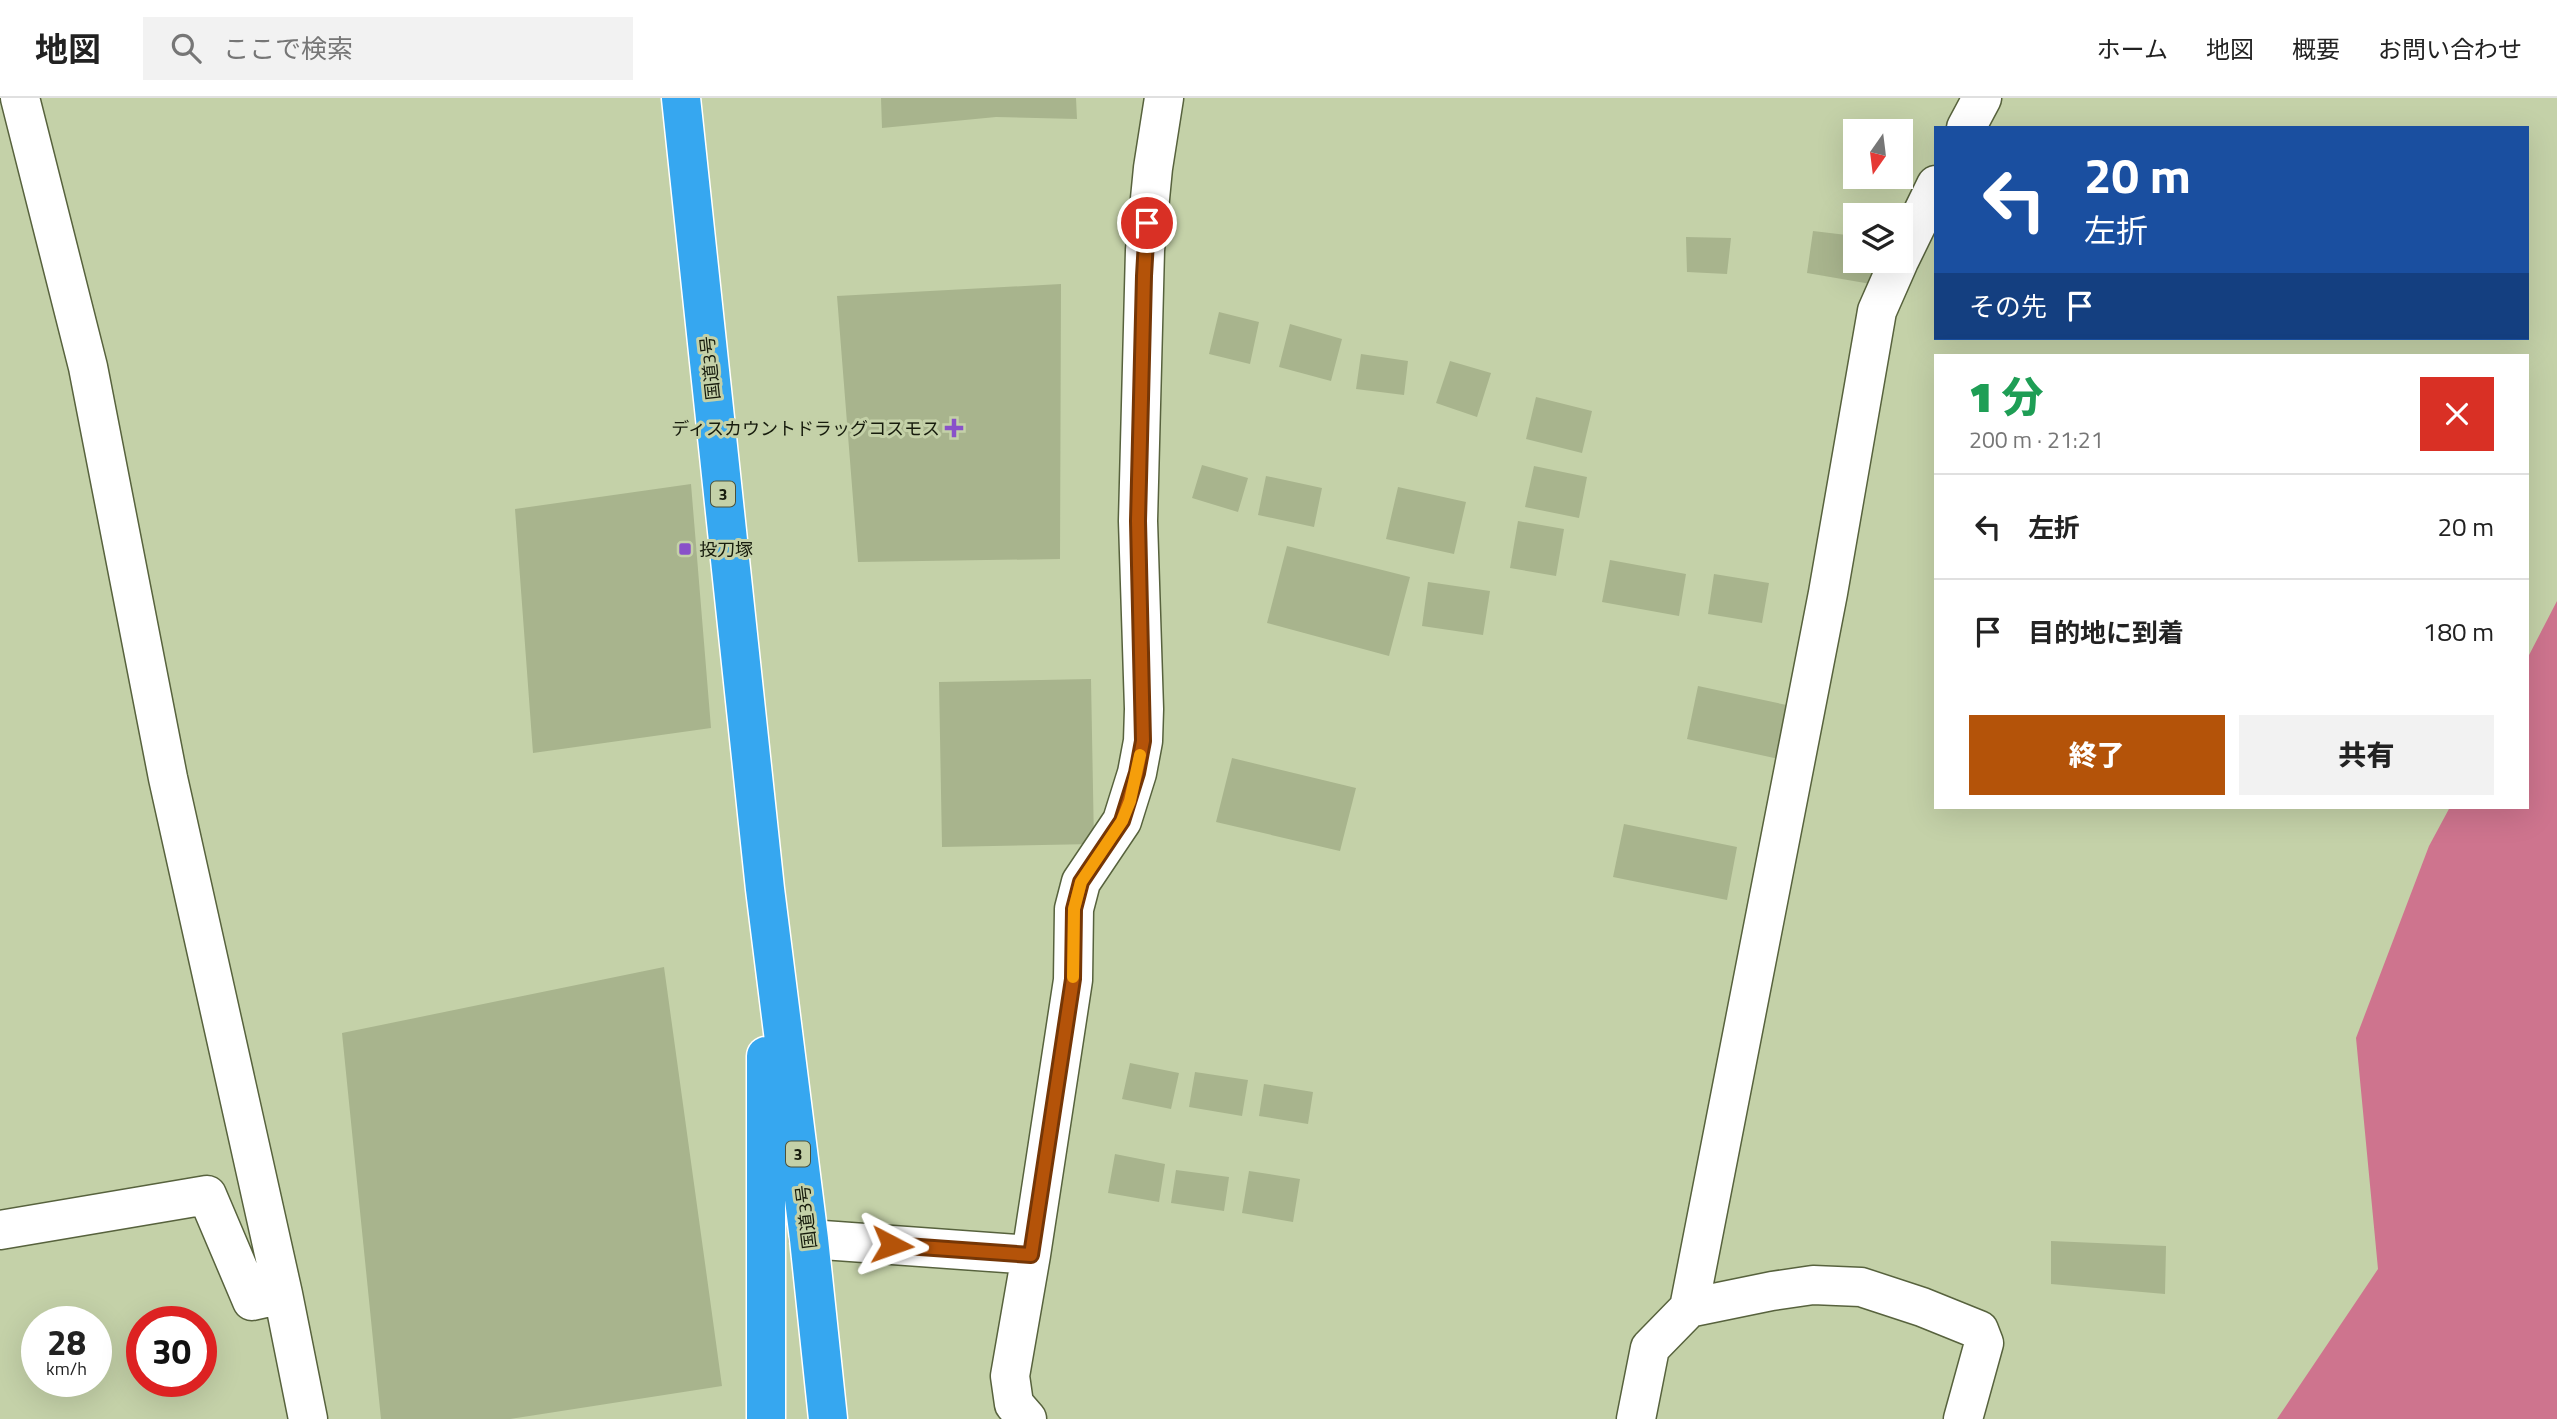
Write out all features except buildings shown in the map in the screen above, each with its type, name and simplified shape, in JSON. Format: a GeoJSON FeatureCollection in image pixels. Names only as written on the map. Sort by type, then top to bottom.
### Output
{"type":"FeatureCollection","features":[{"type":"Feature","properties":{"kind":"highway","name":"国道3号"},"geometry":{"type":"LineString","coordinates":[[681,98],[765,890],[809,1239],[828,1419]]}},
{"type":"Feature","properties":{"kind":"highway","name":"国道3号"},"geometry":{"type":"LineString","coordinates":[[765,890],[766,1419]]}},
{"type":"Feature","properties":{"kind":"street"},"geometry":{"type":"LineString","coordinates":[[20,98],[88,367],[168,778],[283,1294],[307,1419]]}},
{"type":"Feature","properties":{"kind":"street"},"geometry":{"type":"LineString","coordinates":[[1027,1419],[1014,1404],[1010,1376],[1073,979],[1074,909],[1081,882],[1122,821],[1137,773],[1143,741],[1138,521],[1144,263],[1153,169],[1164,98]]}},
{"type":"Feature","properties":{"kind":"street"},"geometry":{"type":"LineString","coordinates":[[1967,126],[1982,98]]}},
{"type":"Feature","properties":{"kind":"street"},"geometry":{"type":"LineString","coordinates":[[1913,233],[1934,190]]}},
{"type":"Feature","properties":{"kind":"street"},"geometry":{"type":"LineString","coordinates":[[1636,1419],[1650,1348],[1689,1308],[1828,593],[1877,311],[1894,273]]}},
{"type":"Feature","properties":{"kind":"street"},"geometry":{"type":"LineString","coordinates":[[0,1230],[207,1195],[252,1301],[283,1294]]}},
{"type":"Feature","properties":{"kind":"street"},"geometry":{"type":"LineString","coordinates":[[809,1239],[1031,1255]]}},
{"type":"Feature","properties":{"kind":"street"},"geometry":{"type":"LineString","coordinates":[[1689,1308],[1813,1285],[1861,1287],[1979,1330],[1984,1343],[1963,1419]]}},
{"type":"Feature","properties":{"kind":"shaded area"},"geometry":{"type":"Polygon","coordinates":[[[2557,601],[2557,1419],[2277,1419],[2378,1269],[2356,1038],[2429,846],[2449,809],[2529,809],[2529,655],[2557,601]]]}},
{"type":"Feature","properties":{"kind":"slow traffic"},"geometry":{"type":"LineString","coordinates":[[1073,977],[1074,909],[1081,882],[1122,821],[1130,801],[1140,755]]}},
{"type":"Feature","properties":{"kind":"place","name":"ディスカウントドラッグコスモス"},"geometry":{"type":"Point","coordinates":[954,428]}},
{"type":"Feature","properties":{"kind":"place","name":"投刀塚"},"geometry":{"type":"Point","coordinates":[685,549]}},
{"type":"Feature","properties":{"kind":"route"},"geometry":{"type":"LineString","coordinates":[[892,1245],[1031,1255],[1073,979],[1074,909],[1081,882],[1122,821],[1130,801],[1143,741],[1138,521],[1147,223]]}}]}
